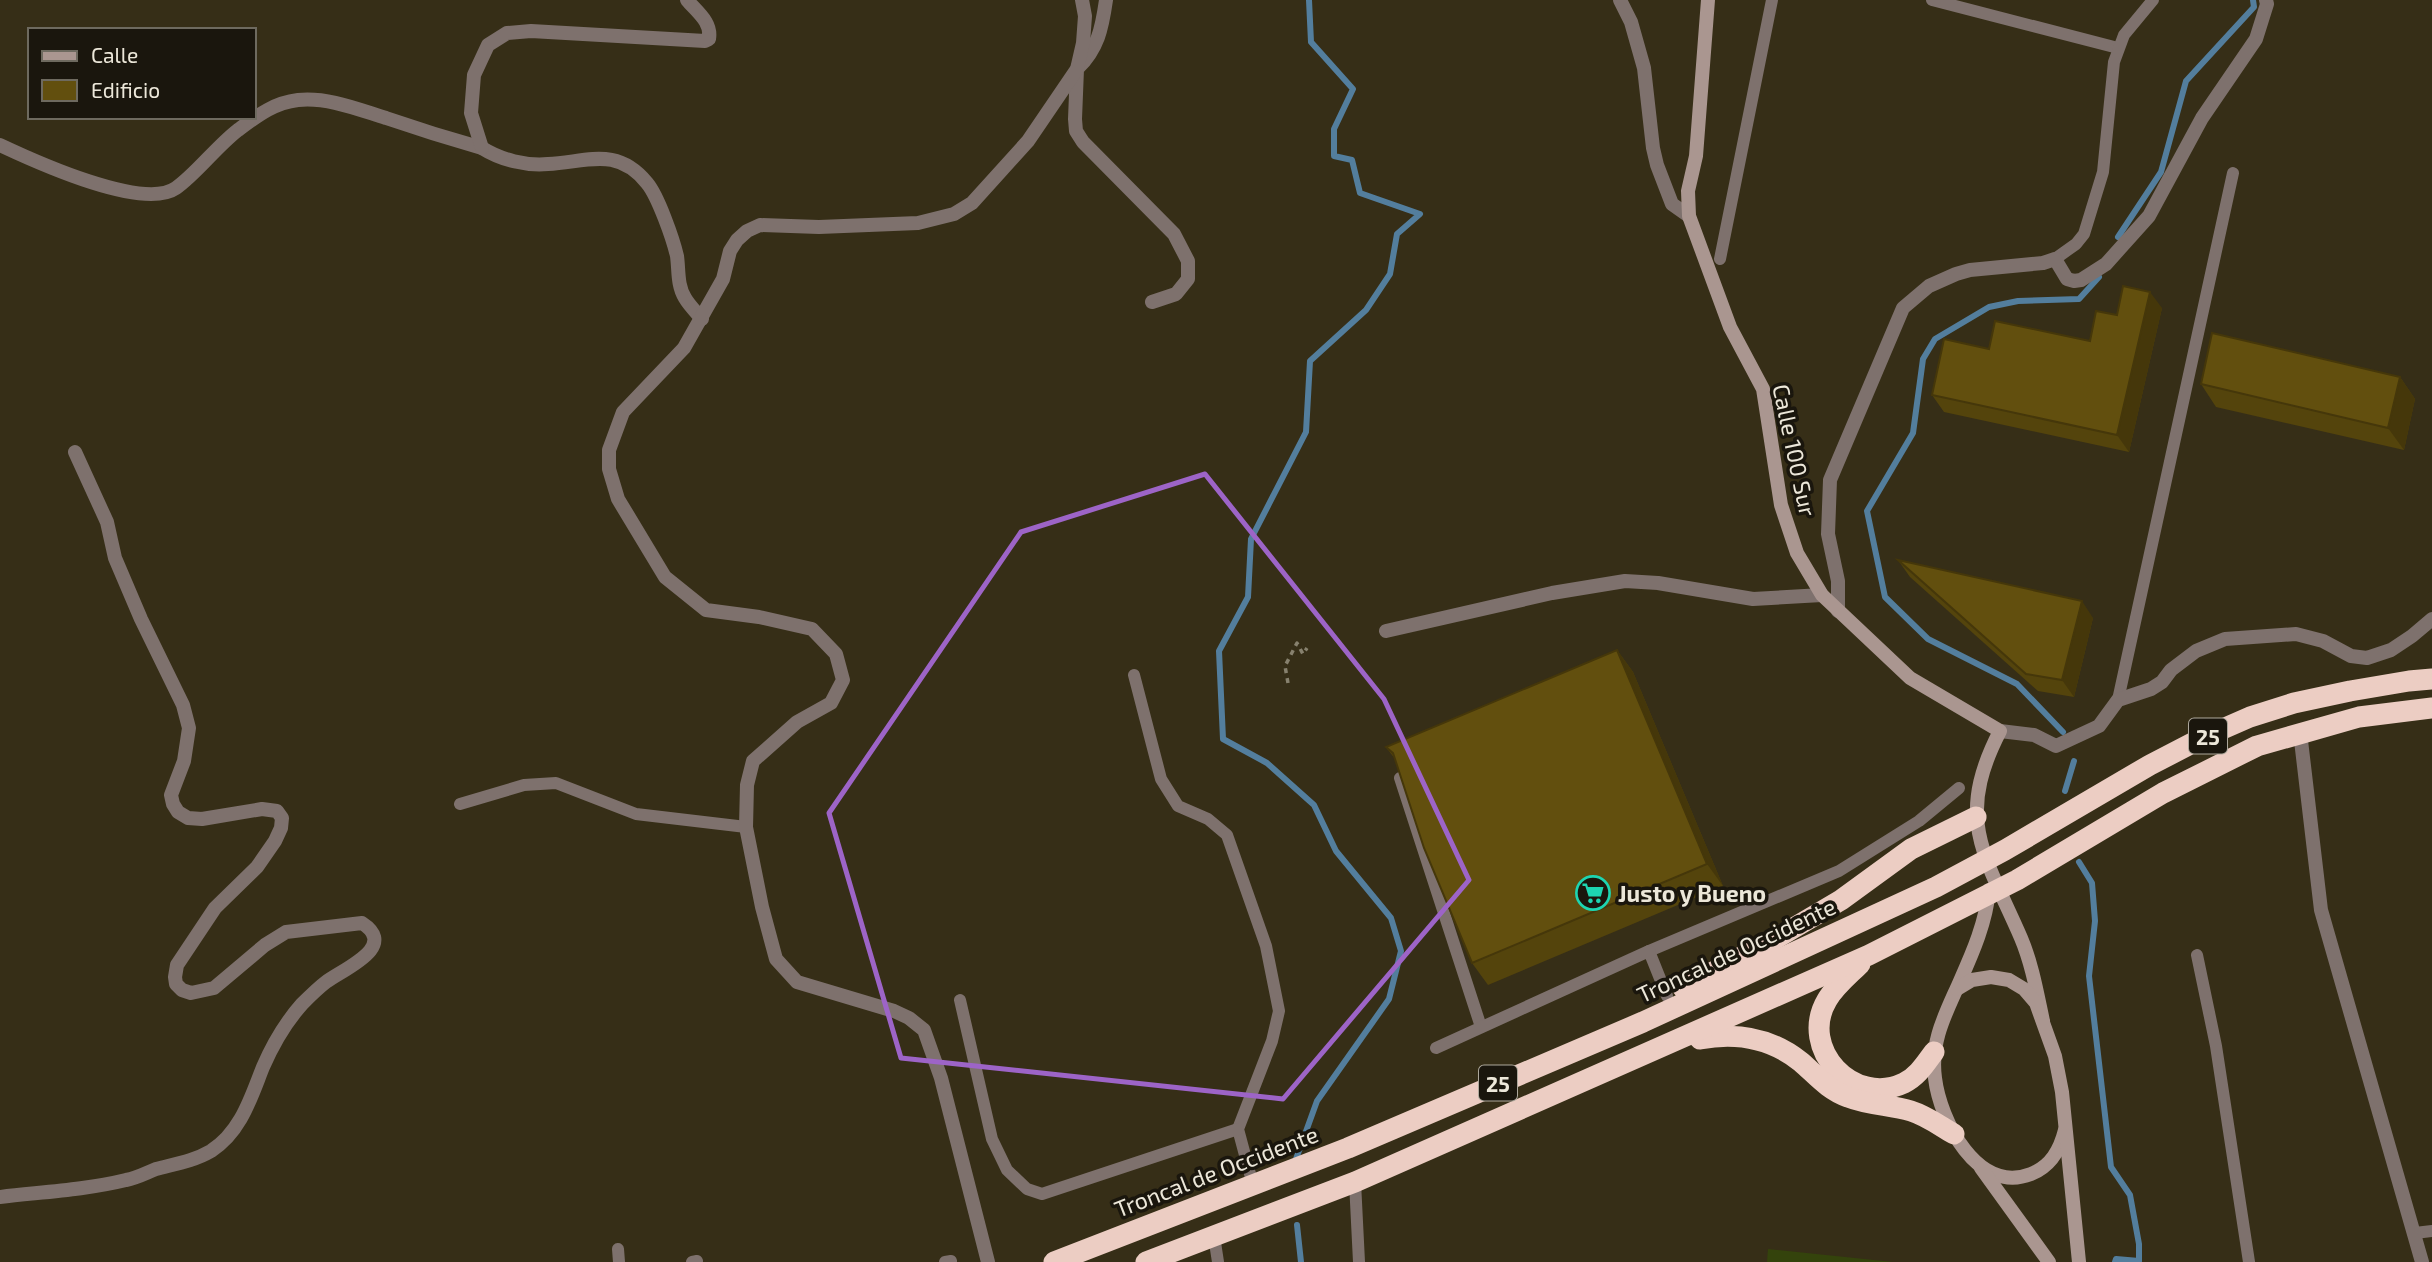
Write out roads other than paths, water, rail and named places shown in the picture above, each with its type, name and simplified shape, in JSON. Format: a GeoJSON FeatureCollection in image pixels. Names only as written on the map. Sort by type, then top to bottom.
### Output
{"type":"FeatureCollection","features":[{"type":"Feature","properties":{"kind":"highway","name":"Troncal de Occidente"},"geometry":{"type":"LineString","coordinates":[[1054,1262],[1348,1148],[1643,1022],[1936,887],[2202,738],[2294,703],[2350,691],[2432,679]]}},
{"type":"Feature","properties":{"kind":"highway","name":"25"},"geometry":{"type":"LineString","coordinates":[[1146,1262],[1355,1182],[1869,955],[2017,880],[2213,766],[2257,746],[2359,717],[2432,708]]}},
{"type":"Feature","properties":{"kind":"highway"},"geometry":{"type":"LineString","coordinates":[[1524,1072],[1774,939],[1840,900],[1911,849],[1976,817]]}},
{"type":"Feature","properties":{"kind":"highway"},"geometry":{"type":"LineString","coordinates":[[1869,955],[1827,999],[1819,1032],[1827,1059],[1839,1073],[1854,1084],[1870,1088],[1888,1088],[1904,1083],[1917,1074],[1934,1052]]}},
{"type":"Feature","properties":{"kind":"highway"},"geometry":{"type":"LineString","coordinates":[[1651,1053],[1726,1035],[1756,1039],[1786,1051],[1816,1078],[1848,1097],[1912,1111],[1954,1134]]}},
{"type":"Feature","properties":{"kind":"street"},"geometry":{"type":"LineString","coordinates":[[482,148],[471,113],[474,75],[488,45],[507,33],[531,31],[705,41],[710,34],[709,26],[687,0]]}},
{"type":"Feature","properties":{"kind":"street"},"geometry":{"type":"LineString","coordinates":[[1082,0],[1085,16],[1077,69],[1076,131],[1083,142],[1174,234],[1188,261],[1188,279],[1176,294],[1152,302]]}},
{"type":"Feature","properties":{"kind":"street"},"geometry":{"type":"LineString","coordinates":[[988,1262],[941,1077],[924,1030],[909,1018],[894,1011],[797,982],[776,960],[762,907],[746,827],[747,785],[753,761],[796,722],[831,703],[843,680],[836,654],[812,629],[759,617],[706,610],[665,577],[618,499],[609,469],[609,450],[623,412],[684,348],[723,279],[730,251],[747,231],[760,225],[819,227],[918,223],[954,214],[972,203],[1028,141],[1077,69],[1089,57],[1102,29],[1106,0]]}},
{"type":"Feature","properties":{"kind":"street"},"geometry":{"type":"LineString","coordinates":[[1620,0],[1631,22],[1644,68],[1657,165],[1672,204],[1689,216]]}},
{"type":"Feature","properties":{"kind":"street","name":"Calle 100 Sur"},"geometry":{"type":"LineString","coordinates":[[1708,0],[1696,156],[1688,191],[1689,216],[1730,327],[1763,389],[1781,505],[1797,553],[1822,595],[1910,678],[2000,731],[2034,735],[2056,746],[2099,726],[2118,701]]}},
{"type":"Feature","properties":{"kind":"street"},"geometry":{"type":"LineString","coordinates":[[1838,611],[1838,581],[1828,534],[1830,480],[1903,308],[1929,286],[1956,274],[2043,263],[2055,259],[2067,279],[2074,281],[2081,280],[2106,264],[2149,216],[2202,118],[2256,39],[2266,0]]}},
{"type":"Feature","properties":{"kind":"street"},"geometry":{"type":"LineString","coordinates":[[256,117],[265,110],[296,100],[320,100],[482,148],[495,156],[547,164],[599,157],[626,165],[638,173],[655,195],[676,254],[680,287],[685,299],[702,319]]}},
{"type":"Feature","properties":{"kind":"street"},"geometry":{"type":"LineString","coordinates":[[0,145],[62,173],[134,193],[153,195],[175,189],[226,139],[253,119]]}},
{"type":"Feature","properties":{"kind":"street"},"geometry":{"type":"LineString","coordinates":[[0,1197],[127,1180],[189,1161],[226,1141],[253,1096],[263,1066],[281,1032],[302,1004],[325,983],[357,962],[374,947],[376,939],[371,929],[362,923],[286,932],[265,945],[214,988],[191,993],[176,984],[177,965],[215,908],[257,867],[275,841],[282,818],[277,811],[262,809],[202,819],[188,818],[178,812],[173,804],[171,795],[184,761],[189,727],[183,705],[141,619],[115,558],[107,522],[75,452]]}},
{"type":"Feature","properties":{"kind":"street"},"geometry":{"type":"LineString","coordinates":[[1386,631],[1552,593],[1625,581],[1658,583],[1753,599],[1822,595]]}},
{"type":"Feature","properties":{"kind":"street"},"geometry":{"type":"LineString","coordinates":[[2118,701],[2151,689],[2196,650],[2225,639],[2296,634],[2323,641],[2351,656],[2367,658],[2391,650],[2432,619]]}},
{"type":"Feature","properties":{"kind":"street"},"geometry":{"type":"LineString","coordinates":[[2000,731],[1986,758],[1978,787],[1976,817],[1981,846],[1991,873],[2022,941],[2043,1021]]}},
{"type":"Feature","properties":{"kind":"street"},"geometry":{"type":"LineString","coordinates":[[2300,732],[2321,911],[2423,1262]]}},
{"type":"Feature","properties":{"kind":"street"},"geometry":{"type":"LineString","coordinates":[[1991,873],[1987,908],[1957,989],[1938,1030],[1934,1052],[1937,1095],[1954,1134],[2049,1262]]}},
{"type":"Feature","properties":{"kind":"street"},"geometry":{"type":"LineString","coordinates":[[1957,989],[1972,980],[1991,977],[2009,980],[2024,989],[2036,1003],[2055,1056],[2060,1080],[2079,1262]]}},
{"type":"Feature","properties":{"kind":"street"},"geometry":{"type":"LineString","coordinates":[[1978,1164],[1992,1173],[2024,1177],[2052,1160],[2061,1146],[2064,1130]]}},
{"type":"Feature","properties":{"kind":"lane"},"geometry":{"type":"LineString","coordinates":[[1720,260],[1772,0]]}},
{"type":"Feature","properties":{"kind":"lane"},"geometry":{"type":"LineString","coordinates":[[1932,0],[2118,48]]}},
{"type":"Feature","properties":{"kind":"lane"},"geometry":{"type":"LineString","coordinates":[[2055,259],[2066,253],[2084,234],[2103,172],[2112,76],[2118,48],[2130,26],[2153,0]]}},
{"type":"Feature","properties":{"kind":"lane"},"geometry":{"type":"LineString","coordinates":[[2118,701],[2233,173]]}},
{"type":"Feature","properties":{"kind":"lane"},"geometry":{"type":"LineString","coordinates":[[1134,675],[1161,779],[1178,806],[1208,819],[1227,835],[1266,946],[1279,1011],[1272,1041],[1238,1129],[1253,1185]]}},
{"type":"Feature","properties":{"kind":"lane"},"geometry":{"type":"LineString","coordinates":[[1400,779],[1481,1027]]}},
{"type":"Feature","properties":{"kind":"lane"},"geometry":{"type":"LineString","coordinates":[[460,804],[524,785],[556,783],[636,814],[746,827]]}},
{"type":"Feature","properties":{"kind":"lane"},"geometry":{"type":"LineString","coordinates":[[1436,1048],[1649,951],[1839,871],[1919,821],[1959,789]]}},
{"type":"Feature","properties":{"kind":"lane"},"geometry":{"type":"LineString","coordinates":[[1649,951],[1667,996]]}},
{"type":"Feature","properties":{"kind":"lane"},"geometry":{"type":"LineString","coordinates":[[2197,956],[2216,1046],[2249,1262]]}},
{"type":"Feature","properties":{"kind":"lane"},"geometry":{"type":"LineString","coordinates":[[961,1000],[992,1139],[1007,1170],[1027,1189],[1042,1194],[1238,1129]]}},
{"type":"Feature","properties":{"kind":"lane"},"geometry":{"type":"LineString","coordinates":[[1355,1182],[1359,1262]]}},
{"type":"Feature","properties":{"kind":"lane"},"geometry":{"type":"LineString","coordinates":[[2415,1233],[2432,1231]]}},
{"type":"Feature","properties":{"kind":"lane"},"geometry":{"type":"LineString","coordinates":[[1214,1236],[1218,1262]]}},
{"type":"Feature","properties":{"kind":"waterway"},"geometry":{"type":"LineString","coordinates":[[1296,1159],[1317,1101],[1389,999],[1401,951],[1391,918],[1336,851],[1314,805],[1267,763],[1223,739],[1219,651],[1248,597],[1251,539],[1306,432],[1310,361],[1366,310],[1390,274],[1397,234],[1420,214],[1360,193],[1352,160],[1334,156],[1334,129],[1353,89],[1311,42],[1309,0]]}},
{"type":"Feature","properties":{"kind":"waterway"},"geometry":{"type":"LineString","coordinates":[[2118,237],[2161,172],[2186,81],[2254,7],[2253,0]]}},
{"type":"Feature","properties":{"kind":"waterway"},"geometry":{"type":"LineString","coordinates":[[2063,732],[2017,684],[1928,639],[1885,597],[1867,511],[1913,433],[1923,359],[1935,339],[1989,307],[2018,301],[2079,299],[2099,277]]}},
{"type":"Feature","properties":{"kind":"waterway"},"geometry":{"type":"LineString","coordinates":[[2065,791],[2074,761]]}},
{"type":"Feature","properties":{"kind":"waterway"},"geometry":{"type":"LineString","coordinates":[[2079,862],[2092,883],[2095,921],[2089,976],[2111,1167],[2130,1195],[2139,1244],[2139,1261],[2116,1259],[2115,1262]]}},
{"type":"Feature","properties":{"kind":"waterway"},"geometry":{"type":"LineString","coordinates":[[1297,1225],[1301,1262]]}},
{"type":"Feature","properties":{"kind":"place","name":"Justo y Bueno"},"geometry":{"type":"Point","coordinates":[1593,893]}}]}
